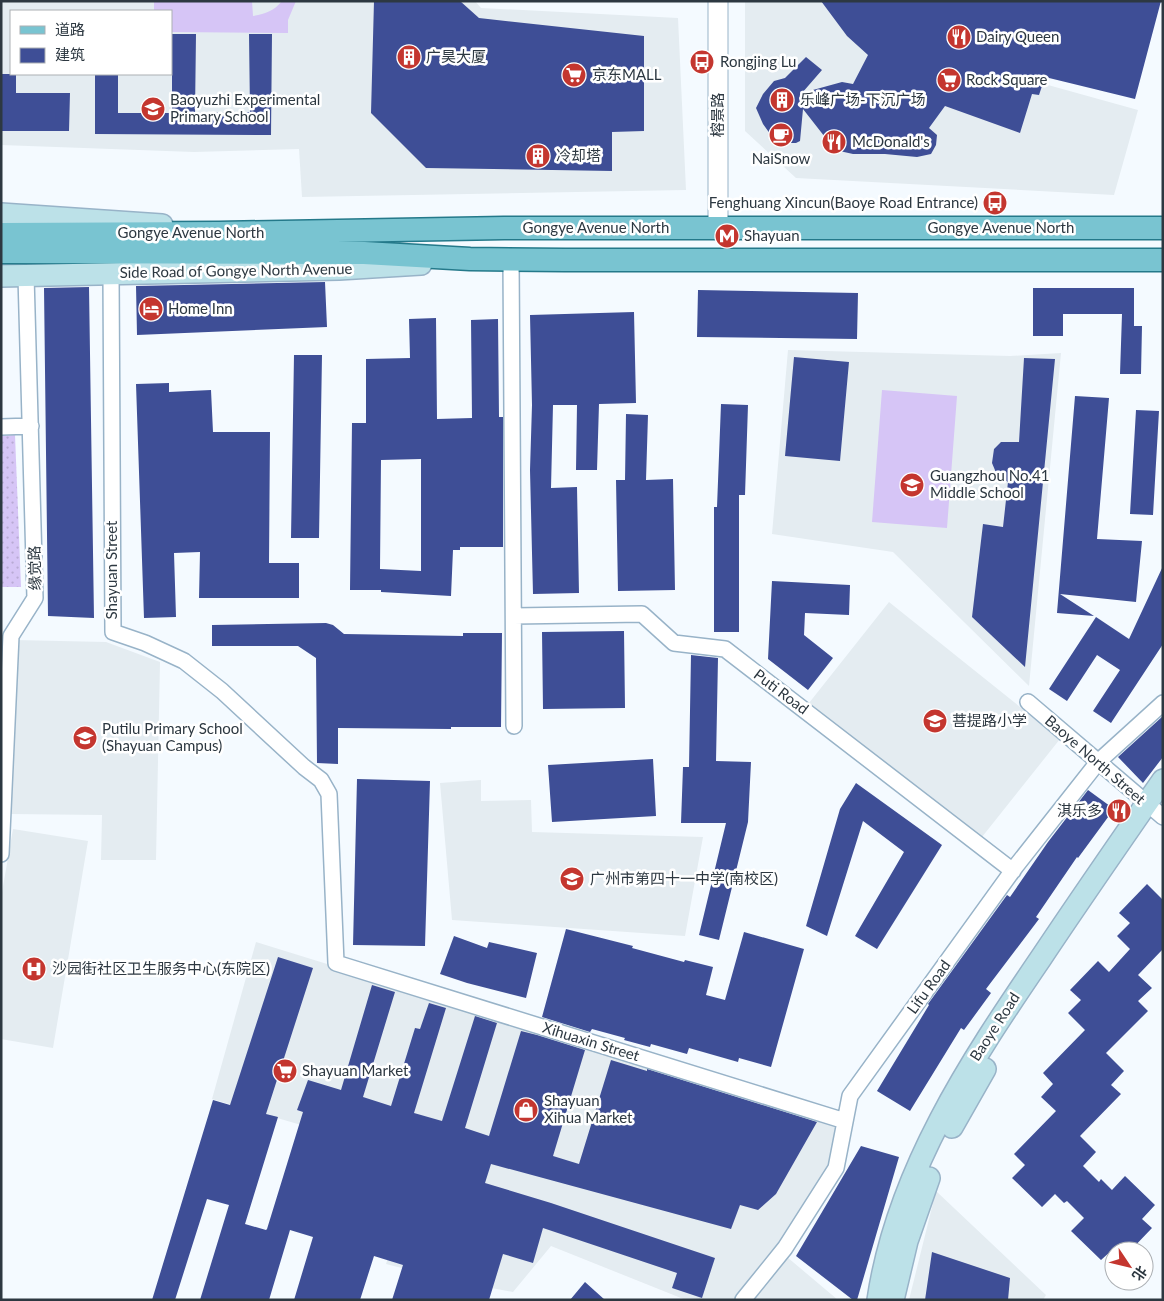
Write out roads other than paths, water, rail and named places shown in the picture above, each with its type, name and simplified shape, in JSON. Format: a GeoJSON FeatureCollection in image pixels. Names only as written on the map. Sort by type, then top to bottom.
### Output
{"type":"FeatureCollection","features":[{"type":"Feature","properties":{"kind":"main road"},"geometry":{"type":"LineString","coordinates":[[1,214],[150,223],[219,233]]}},
{"type":"Feature","properties":{"kind":"main road","name":"Gongye Avenue North"},"geometry":{"type":"LineString","coordinates":[[1,234],[219,233],[504,228],[1163,228]]}},
{"type":"Feature","properties":{"kind":"main road","name":"Gongye Avenue North"},"geometry":{"type":"LineString","coordinates":[[1,252],[364,253],[511,260],[1163,260]]}},
{"type":"Feature","properties":{"kind":"main road","name":"Side Road of Gongye North Avenue"},"geometry":{"type":"LineString","coordinates":[[1,276],[339,269],[470,259]]}},
{"type":"Feature","properties":{"kind":"main road","name":"Baoye Road"},"geometry":{"type":"LineString","coordinates":[[893,1300],[899,1270],[916,1213],[929,1178],[954,1123],[999,1046],[1157,809],[1163,780]]}},
{"type":"Feature","properties":{"kind":"main road","name":"Baoye Road"},"geometry":{"type":"LineString","coordinates":[[878,1300],[888,1255],[902,1207],[928,1144],[956,1089],[995,1025],[1157,809]]}},
{"type":"Feature","properties":{"kind":"street","name":"榕景路"},"geometry":{"type":"LineString","coordinates":[[718,1],[718,228]]}},
{"type":"Feature","properties":{"kind":"street"},"geometry":{"type":"LineString","coordinates":[[511,260],[514,726]]}},
{"type":"Feature","properties":{"kind":"street","name":"Shayuan Street"},"geometry":{"type":"LineString","coordinates":[[111,274],[113,632],[145,643],[184,661],[222,691],[298,761],[322,780],[329,794],[336,963]]}},
{"type":"Feature","properties":{"kind":"street","name":"缘觉路"},"geometry":{"type":"LineString","coordinates":[[1,854],[11,636],[36,598],[26,276]]}},
{"type":"Feature","properties":{"kind":"street"},"geometry":{"type":"LineString","coordinates":[[1,427],[31,426]]}},
{"type":"Feature","properties":{"kind":"street","name":"Puti Road"},"geometry":{"type":"LineString","coordinates":[[514,616],[642,614],[674,643],[725,649],[1013,870]]}},
{"type":"Feature","properties":{"kind":"street","name":"Baoye North Street"},"geometry":{"type":"LineString","coordinates":[[1028,702],[1157,809]]}},
{"type":"Feature","properties":{"kind":"street","name":"Lifu Road"},"geometry":{"type":"LineString","coordinates":[[743,1300],[785,1248],[836,1168],[850,1096],[1013,870],[1098,762],[1163,703]]}},
{"type":"Feature","properties":{"kind":"street","name":"Xihuaxin Street"},"geometry":{"type":"LineString","coordinates":[[336,963],[845,1121]]}},
{"type":"Feature","properties":{"kind":"place","name":"Dairy Queen"},"geometry":{"type":"Point","coordinates":[959,37]}},
{"type":"Feature","properties":{"kind":"place","name":"广昊大厦"},"geometry":{"type":"Point","coordinates":[409,57]}},
{"type":"Feature","properties":{"kind":"place","name":"Rongjing Lu"},"geometry":{"type":"Point","coordinates":[702,62]}},
{"type":"Feature","properties":{"kind":"place","name":"京东MALL"},"geometry":{"type":"Point","coordinates":[574,75]}},
{"type":"Feature","properties":{"kind":"place","name":"Rock Square"},"geometry":{"type":"Point","coordinates":[949,80]}},
{"type":"Feature","properties":{"kind":"place","name":"乐峰广场-下沉广场"},"geometry":{"type":"Point","coordinates":[782,100]}},
{"type":"Feature","properties":{"kind":"place","name":"Baoyuzhi Experimental Primary School"},"geometry":{"type":"Point","coordinates":[153,109]}},
{"type":"Feature","properties":{"kind":"place","name":"NaiSnow"},"geometry":{"type":"Point","coordinates":[781,135]}},
{"type":"Feature","properties":{"kind":"place","name":"McDonald's"},"geometry":{"type":"Point","coordinates":[834,142]}},
{"type":"Feature","properties":{"kind":"place","name":"冷却塔"},"geometry":{"type":"Point","coordinates":[538,156]}},
{"type":"Feature","properties":{"kind":"place","name":"Fenghuang Xincun(Baoye Road Entrance)"},"geometry":{"type":"Point","coordinates":[995,203]}},
{"type":"Feature","properties":{"kind":"place","name":"Shayuan"},"geometry":{"type":"Point","coordinates":[727,236]}},
{"type":"Feature","properties":{"kind":"place","name":"Home Inn"},"geometry":{"type":"Point","coordinates":[151,309]}},
{"type":"Feature","properties":{"kind":"place","name":"Guangzhou No.41 Middle School"},"geometry":{"type":"Point","coordinates":[912,485]}},
{"type":"Feature","properties":{"kind":"place","name":"菩提路小学"},"geometry":{"type":"Point","coordinates":[935,721]}},
{"type":"Feature","properties":{"kind":"place","name":"Putilu Primary School (Shayuan Campus)"},"geometry":{"type":"Point","coordinates":[85,738]}},
{"type":"Feature","properties":{"kind":"place","name":"淇乐多"},"geometry":{"type":"Point","coordinates":[1119,811]}},
{"type":"Feature","properties":{"kind":"place","name":"广州市第四十一中学(南校区)"},"geometry":{"type":"Point","coordinates":[572,879]}},
{"type":"Feature","properties":{"kind":"place","name":"沙园街社区卫生服务中心(东院区)"},"geometry":{"type":"Point","coordinates":[34,969]}},
{"type":"Feature","properties":{"kind":"place","name":"Shayuan Market"},"geometry":{"type":"Point","coordinates":[285,1071]}},
{"type":"Feature","properties":{"kind":"place","name":"Shayuan Xihua Market"},"geometry":{"type":"Point","coordinates":[526,1110]}}]}
